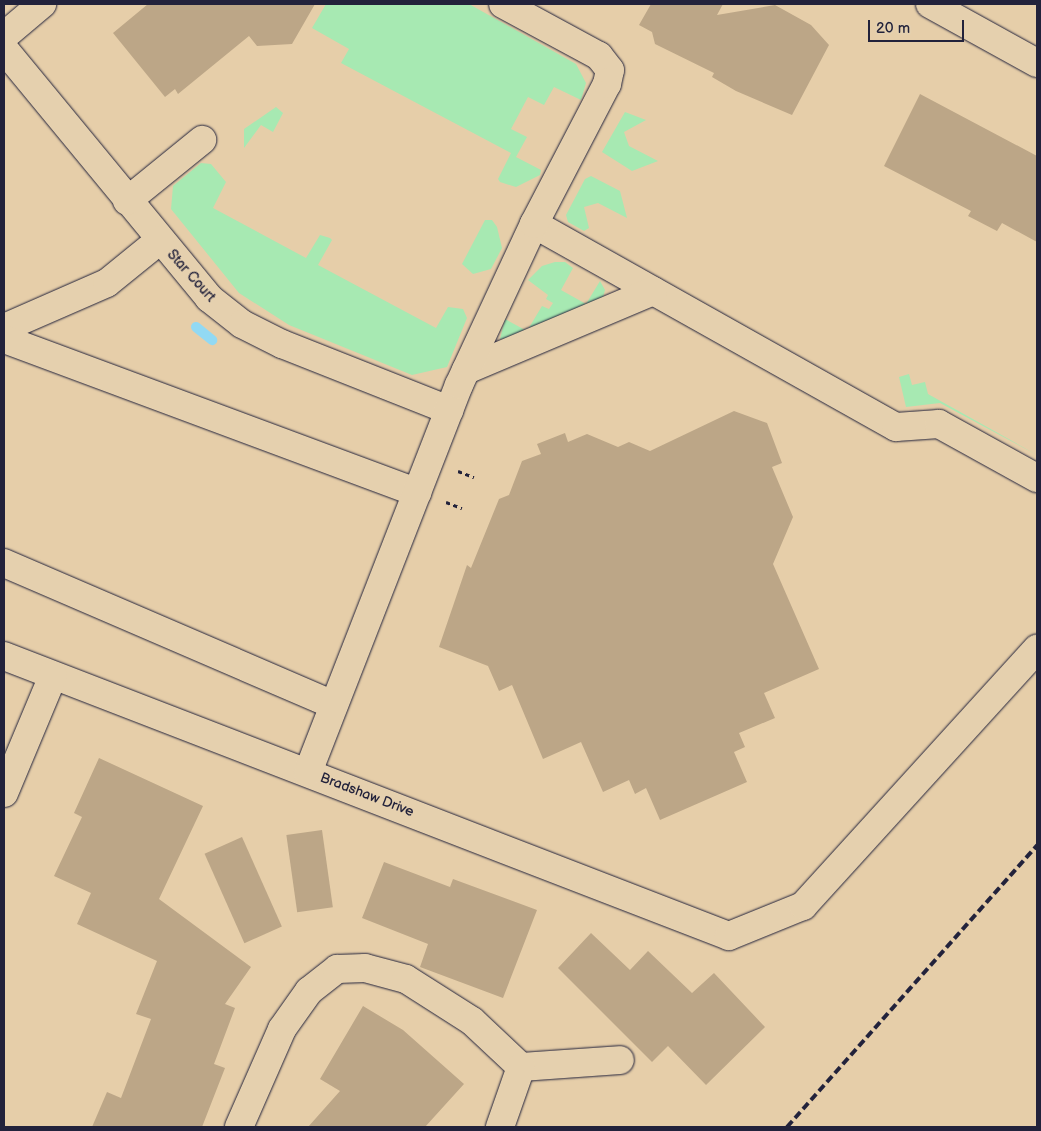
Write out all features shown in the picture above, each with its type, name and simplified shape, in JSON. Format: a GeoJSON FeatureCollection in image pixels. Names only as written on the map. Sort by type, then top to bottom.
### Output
{"type":"FeatureCollection","features":[{"type":"Feature","properties":{"kind":"street"},"geometry":{"type":"LineString","coordinates":[[4,36],[42,4]]}},
{"type":"Feature","properties":{"kind":"street"},"geometry":{"type":"LineString","coordinates":[[308,772],[466,370],[534,224],[578,143],[607,84],[610,70],[599,56],[503,4]]}},
{"type":"Feature","properties":{"kind":"street"},"geometry":{"type":"LineString","coordinates":[[930,4],[1037,63]]}},
{"type":"Feature","properties":{"kind":"street","name":"Star Court"},"geometry":{"type":"LineString","coordinates":[[4,49],[208,298],[242,324],[282,344],[449,410]]}},
{"type":"Feature","properties":{"kind":"street"},"geometry":{"type":"LineString","coordinates":[[128,201],[202,140]]}},
{"type":"Feature","properties":{"kind":"street"},"geometry":{"type":"LineString","coordinates":[[534,224],[896,426],[938,424],[1037,478]]}},
{"type":"Feature","properties":{"kind":"street"},"geometry":{"type":"LineString","coordinates":[[4,328],[106,282],[160,240]]}},
{"type":"Feature","properties":{"kind":"street"},"geometry":{"type":"LineString","coordinates":[[466,370],[653,291]]}},
{"type":"Feature","properties":{"kind":"street"},"geometry":{"type":"LineString","coordinates":[[4,339],[417,493]]}},
{"type":"Feature","properties":{"kind":"street"},"geometry":{"type":"LineString","coordinates":[[4,563],[334,706]]}},
{"type":"Feature","properties":{"kind":"street","name":"Bradshaw Drive"},"geometry":{"type":"LineString","coordinates":[[4,656],[729,936],[803,906],[1037,649]]}},
{"type":"Feature","properties":{"kind":"street"},"geometry":{"type":"LineString","coordinates":[[4,792],[53,676]]}},
{"type":"Feature","properties":{"kind":"street"},"geometry":{"type":"LineString","coordinates":[[239,1127],[282,1029],[310,990],[337,969],[365,968],[406,979],[472,1020],[521,1067],[620,1060]]}},
{"type":"Feature","properties":{"kind":"street"},"geometry":{"type":"LineString","coordinates":[[500,1127],[521,1067]]}},
{"type":"Feature","properties":{"kind":"green space"},"geometry":{"type":"Polygon","coordinates":[[[326,4],[469,4],[576,64],[586,83],[581,100],[554,87],[544,105],[528,97],[511,129],[527,137],[516,157],[541,170],[540,175],[516,187],[500,182],[498,179],[511,153],[341,63],[349,49],[312,28],[326,4]]]}},
{"type":"Feature","properties":{"kind":"green space"},"geometry":{"type":"Polygon","coordinates":[[[276,107],[283,113],[273,132],[261,125],[244,148],[244,129],[276,107]]]}},
{"type":"Feature","properties":{"kind":"green space"},"geometry":{"type":"Polygon","coordinates":[[[625,112],[646,120],[624,132],[629,146],[658,161],[632,171],[602,152],[625,112]]]}},
{"type":"Feature","properties":{"kind":"green space"},"geometry":{"type":"Polygon","coordinates":[[[201,163],[211,164],[226,182],[213,208],[306,258],[320,235],[330,238],[332,240],[318,265],[436,328],[448,307],[463,309],[467,318],[447,367],[412,375],[289,325],[239,293],[171,209],[173,186],[201,163]]]}},
{"type":"Feature","properties":{"kind":"green space"},"geometry":{"type":"Polygon","coordinates":[[[591,176],[620,191],[627,218],[598,203],[584,207],[589,228],[584,231],[568,222],[566,215],[585,179],[591,176]]]}},
{"type":"Feature","properties":{"kind":"green space"},"geometry":{"type":"Polygon","coordinates":[[[485,220],[492,220],[497,227],[502,248],[491,269],[473,274],[462,264],[485,220]]]}},
{"type":"Feature","properties":{"kind":"green space"},"geometry":{"type":"Polygon","coordinates":[[[555,262],[565,262],[573,268],[561,290],[586,304],[600,281],[605,290],[602,301],[518,338],[500,339],[505,319],[527,331],[542,306],[549,309],[553,303],[546,299],[548,295],[528,280],[542,266],[555,262]]]}},
{"type":"Feature","properties":{"kind":"green space"},"geometry":{"type":"Polygon","coordinates":[[[909,374],[912,385],[925,382],[928,394],[1037,455],[940,403],[906,407],[899,377],[909,374]]]}},
{"type":"Feature","properties":{"kind":"building"},"geometry":{"type":"Polygon","coordinates":[[[148,4],[315,4],[292,44],[257,46],[249,36],[178,94],[175,89],[165,97],[113,33],[148,4]]]}},
{"type":"Feature","properties":{"kind":"building"},"geometry":{"type":"Polygon","coordinates":[[[651,4],[723,4],[717,15],[775,5],[811,25],[829,45],[792,115],[736,91],[712,77],[714,73],[655,44],[652,32],[639,25],[651,4]]]}},
{"type":"Feature","properties":{"kind":"building"},"geometry":{"type":"Polygon","coordinates":[[[920,94],[1037,156],[1037,242],[1002,223],[997,231],[968,216],[971,211],[884,166],[920,94]]]}},
{"type":"Feature","properties":{"kind":"building"},"geometry":{"type":"Polygon","coordinates":[[[734,411],[767,423],[782,463],[772,467],[793,517],[773,564],[819,669],[764,693],[775,718],[739,733],[745,747],[734,752],[747,782],[660,820],[646,788],[635,794],[629,780],[603,792],[581,742],[543,759],[512,685],[499,691],[488,666],[439,647],[467,565],[471,568],[499,499],[509,495],[522,461],[541,454],[537,444],[565,433],[568,442],[587,434],[618,447],[629,442],[650,451],[734,411]]]}},
{"type":"Feature","properties":{"kind":"building"},"geometry":{"type":"Polygon","coordinates":[[[99,758],[203,806],[159,899],[251,967],[225,1004],[235,1008],[214,1064],[225,1068],[202,1127],[92,1127],[107,1092],[121,1098],[151,1019],[136,1014],[157,961],[77,924],[91,893],[54,876],[82,817],[74,813],[99,758]]]}},
{"type":"Feature","properties":{"kind":"building"},"geometry":{"type":"Polygon","coordinates":[[[322,830],[333,907],[297,912],[286,835],[322,830]]]}},
{"type":"Feature","properties":{"kind":"building"},"geometry":{"type":"Polygon","coordinates":[[[242,837],[282,927],[244,943],[205,854],[242,837]]]}},
{"type":"Feature","properties":{"kind":"building"},"geometry":{"type":"Polygon","coordinates":[[[384,862],[450,887],[453,879],[537,910],[503,998],[420,967],[428,944],[362,918],[384,862]]]}},
{"type":"Feature","properties":{"kind":"building"},"geometry":{"type":"Polygon","coordinates":[[[591,933],[630,970],[648,951],[692,993],[714,973],[765,1027],[706,1085],[668,1046],[652,1062],[558,968],[591,933]]]}},
{"type":"Feature","properties":{"kind":"building"},"geometry":{"type":"Polygon","coordinates":[[[363,1006],[403,1030],[464,1084],[425,1127],[308,1127],[340,1091],[320,1079],[363,1006]]]}},
{"type":"Feature","properties":{"kind":"waterway"},"geometry":{"type":"LineString","coordinates":[[196,327],[212,340]]}},
{"type":"Feature","properties":{"kind":"railway"},"geometry":{"type":"LineString","coordinates":[[787,1127],[1037,845]]}}]}
